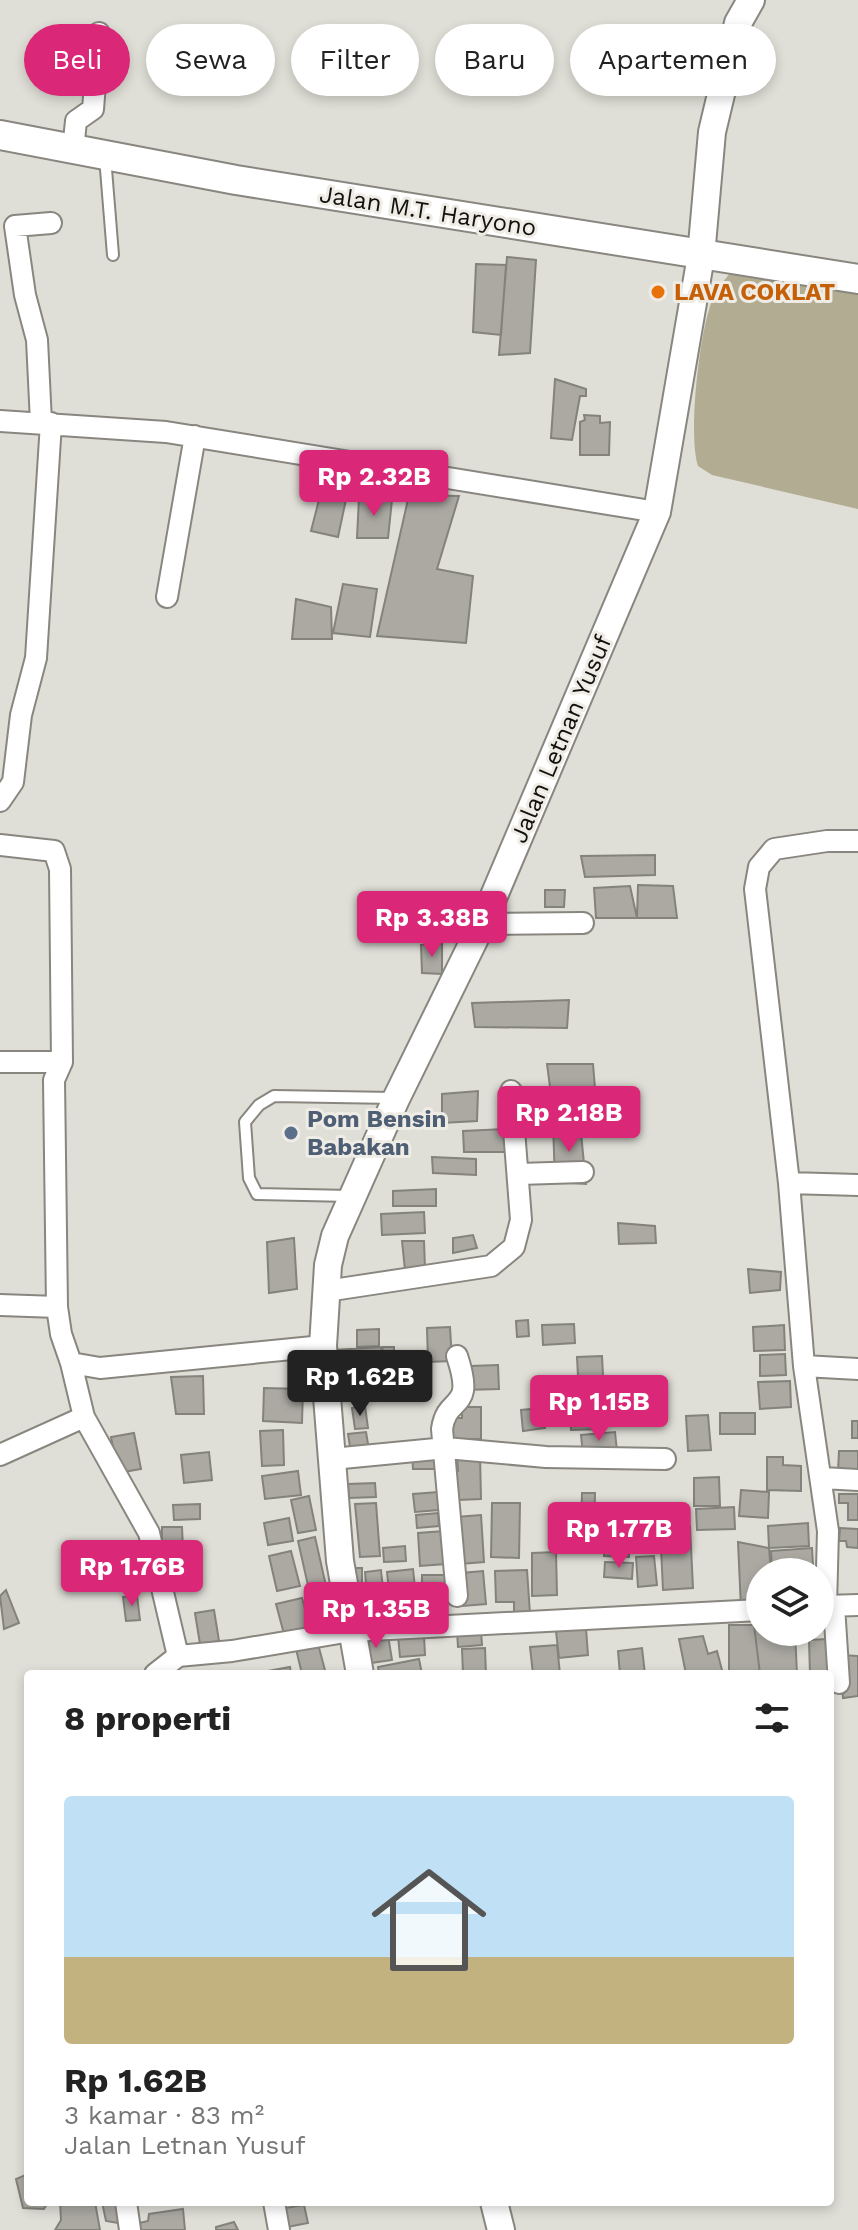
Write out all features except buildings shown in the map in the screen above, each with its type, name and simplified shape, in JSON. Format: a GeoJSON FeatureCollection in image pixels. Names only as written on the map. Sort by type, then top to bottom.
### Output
{"type":"FeatureCollection","features":[{"type":"Feature","properties":{"kind":"main road","name":"Jalan M.T. Haryono"},"geometry":{"type":"LineString","coordinates":[[0,135],[105,157],[701,256],[858,279]]}},
{"type":"Feature","properties":{"kind":"street","name":"Jalan Letnan Yusuf"},"geometry":{"type":"LineString","coordinates":[[359,1670],[340,1561],[323,1346],[326,1291],[335,1236],[396,1099],[482,924],[657,512],[701,256],[712,132],[738,23],[751,0]]}},
{"type":"Feature","properties":{"kind":"street"},"geometry":{"type":"LineString","coordinates":[[73,150],[76,121],[93,109],[94,96]]}},
{"type":"Feature","properties":{"kind":"street"},"geometry":{"type":"LineString","coordinates":[[0,801],[13,782],[21,715],[36,658],[46,423],[37,340],[25,295],[15,226],[51,223]]}},
{"type":"Feature","properties":{"kind":"street"},"geometry":{"type":"LineString","coordinates":[[0,421],[195,436],[657,512]]}},
{"type":"Feature","properties":{"kind":"street"},"geometry":{"type":"LineString","coordinates":[[167,597],[195,436]]}},
{"type":"Feature","properties":{"kind":"street"},"geometry":{"type":"LineString","coordinates":[[827,1558],[823,1478],[804,1366],[789,1183],[755,889],[759,867],[774,849],[827,841],[858,841]]}},
{"type":"Feature","properties":{"kind":"street"},"geometry":{"type":"LineString","coordinates":[[0,845],[54,851],[58,858],[62,1062],[54,1080],[57,1307],[61,1334],[84,1417],[149,1533],[178,1656]]}},
{"type":"Feature","properties":{"kind":"street"},"geometry":{"type":"LineString","coordinates":[[482,924],[583,923]]}},
{"type":"Feature","properties":{"kind":"street"},"geometry":{"type":"LineString","coordinates":[[0,1062],[62,1062]]}},
{"type":"Feature","properties":{"kind":"street"},"geometry":{"type":"LineString","coordinates":[[326,1291],[491,1266],[518,1240],[519,1174],[511,1091]]}},
{"type":"Feature","properties":{"kind":"street"},"geometry":{"type":"LineString","coordinates":[[519,1174],[583,1172]]}},
{"type":"Feature","properties":{"kind":"street"},"geometry":{"type":"LineString","coordinates":[[789,1183],[858,1185]]}},
{"type":"Feature","properties":{"kind":"street"},"geometry":{"type":"LineString","coordinates":[[0,1305],[57,1307]]}},
{"type":"Feature","properties":{"kind":"street"},"geometry":{"type":"LineString","coordinates":[[71,1363],[86,1368],[116,1367],[323,1346]]}},
{"type":"Feature","properties":{"kind":"street"},"geometry":{"type":"LineString","coordinates":[[457,1356],[465,1390],[462,1399],[444,1418],[457,1596]]}},
{"type":"Feature","properties":{"kind":"street"},"geometry":{"type":"LineString","coordinates":[[804,1366],[858,1369]]}},
{"type":"Feature","properties":{"kind":"street"},"geometry":{"type":"LineString","coordinates":[[0,1455],[84,1417]]}},
{"type":"Feature","properties":{"kind":"street"},"geometry":{"type":"LineString","coordinates":[[332,1459],[446,1448],[546,1457],[665,1459]]}},
{"type":"Feature","properties":{"kind":"street"},"geometry":{"type":"LineString","coordinates":[[823,1478],[858,1480]]}},
{"type":"Feature","properties":{"kind":"street"},"geometry":{"type":"LineString","coordinates":[[834,1606],[858,1605]]}},
{"type":"Feature","properties":{"kind":"street"},"geometry":{"type":"LineString","coordinates":[[160,1670],[178,1656],[232,1651],[351,1631],[746,1611]]}},
{"type":"Feature","properties":{"kind":"street"},"geometry":{"type":"LineString","coordinates":[[833,1646],[839,1683]]}},
{"type":"Feature","properties":{"kind":"street"},"geometry":{"type":"LineString","coordinates":[[127,2206],[130,2230]]}},
{"type":"Feature","properties":{"kind":"street"},"geometry":{"type":"LineString","coordinates":[[275,2206],[279,2230]]}},
{"type":"Feature","properties":{"kind":"street"},"geometry":{"type":"LineString","coordinates":[[495,2206],[501,2230]]}},
{"type":"Feature","properties":{"kind":"lane"},"geometry":{"type":"LineString","coordinates":[[105,157],[113,255]]}},
{"type":"Feature","properties":{"kind":"lane"},"geometry":{"type":"LineString","coordinates":[[353,1196],[257,1194],[249,1178],[245,1122],[259,1105],[274,1096],[396,1099]]}},
{"type":"Feature","properties":{"kind":"shaded area"},"geometry":{"type":"Polygon","coordinates":[[[731,272],[858,282],[858,509],[712,475],[698,466],[694,412],[705,324],[713,299],[731,272]]]}},
{"type":"Feature","properties":{"kind":"place","name":"LAVA COKLAT"},"geometry":{"type":"Point","coordinates":[658,292]}},
{"type":"Feature","properties":{"kind":"place","name":"Pom Bensin Babakan"},"geometry":{"type":"Point","coordinates":[291,1133]}}]}
